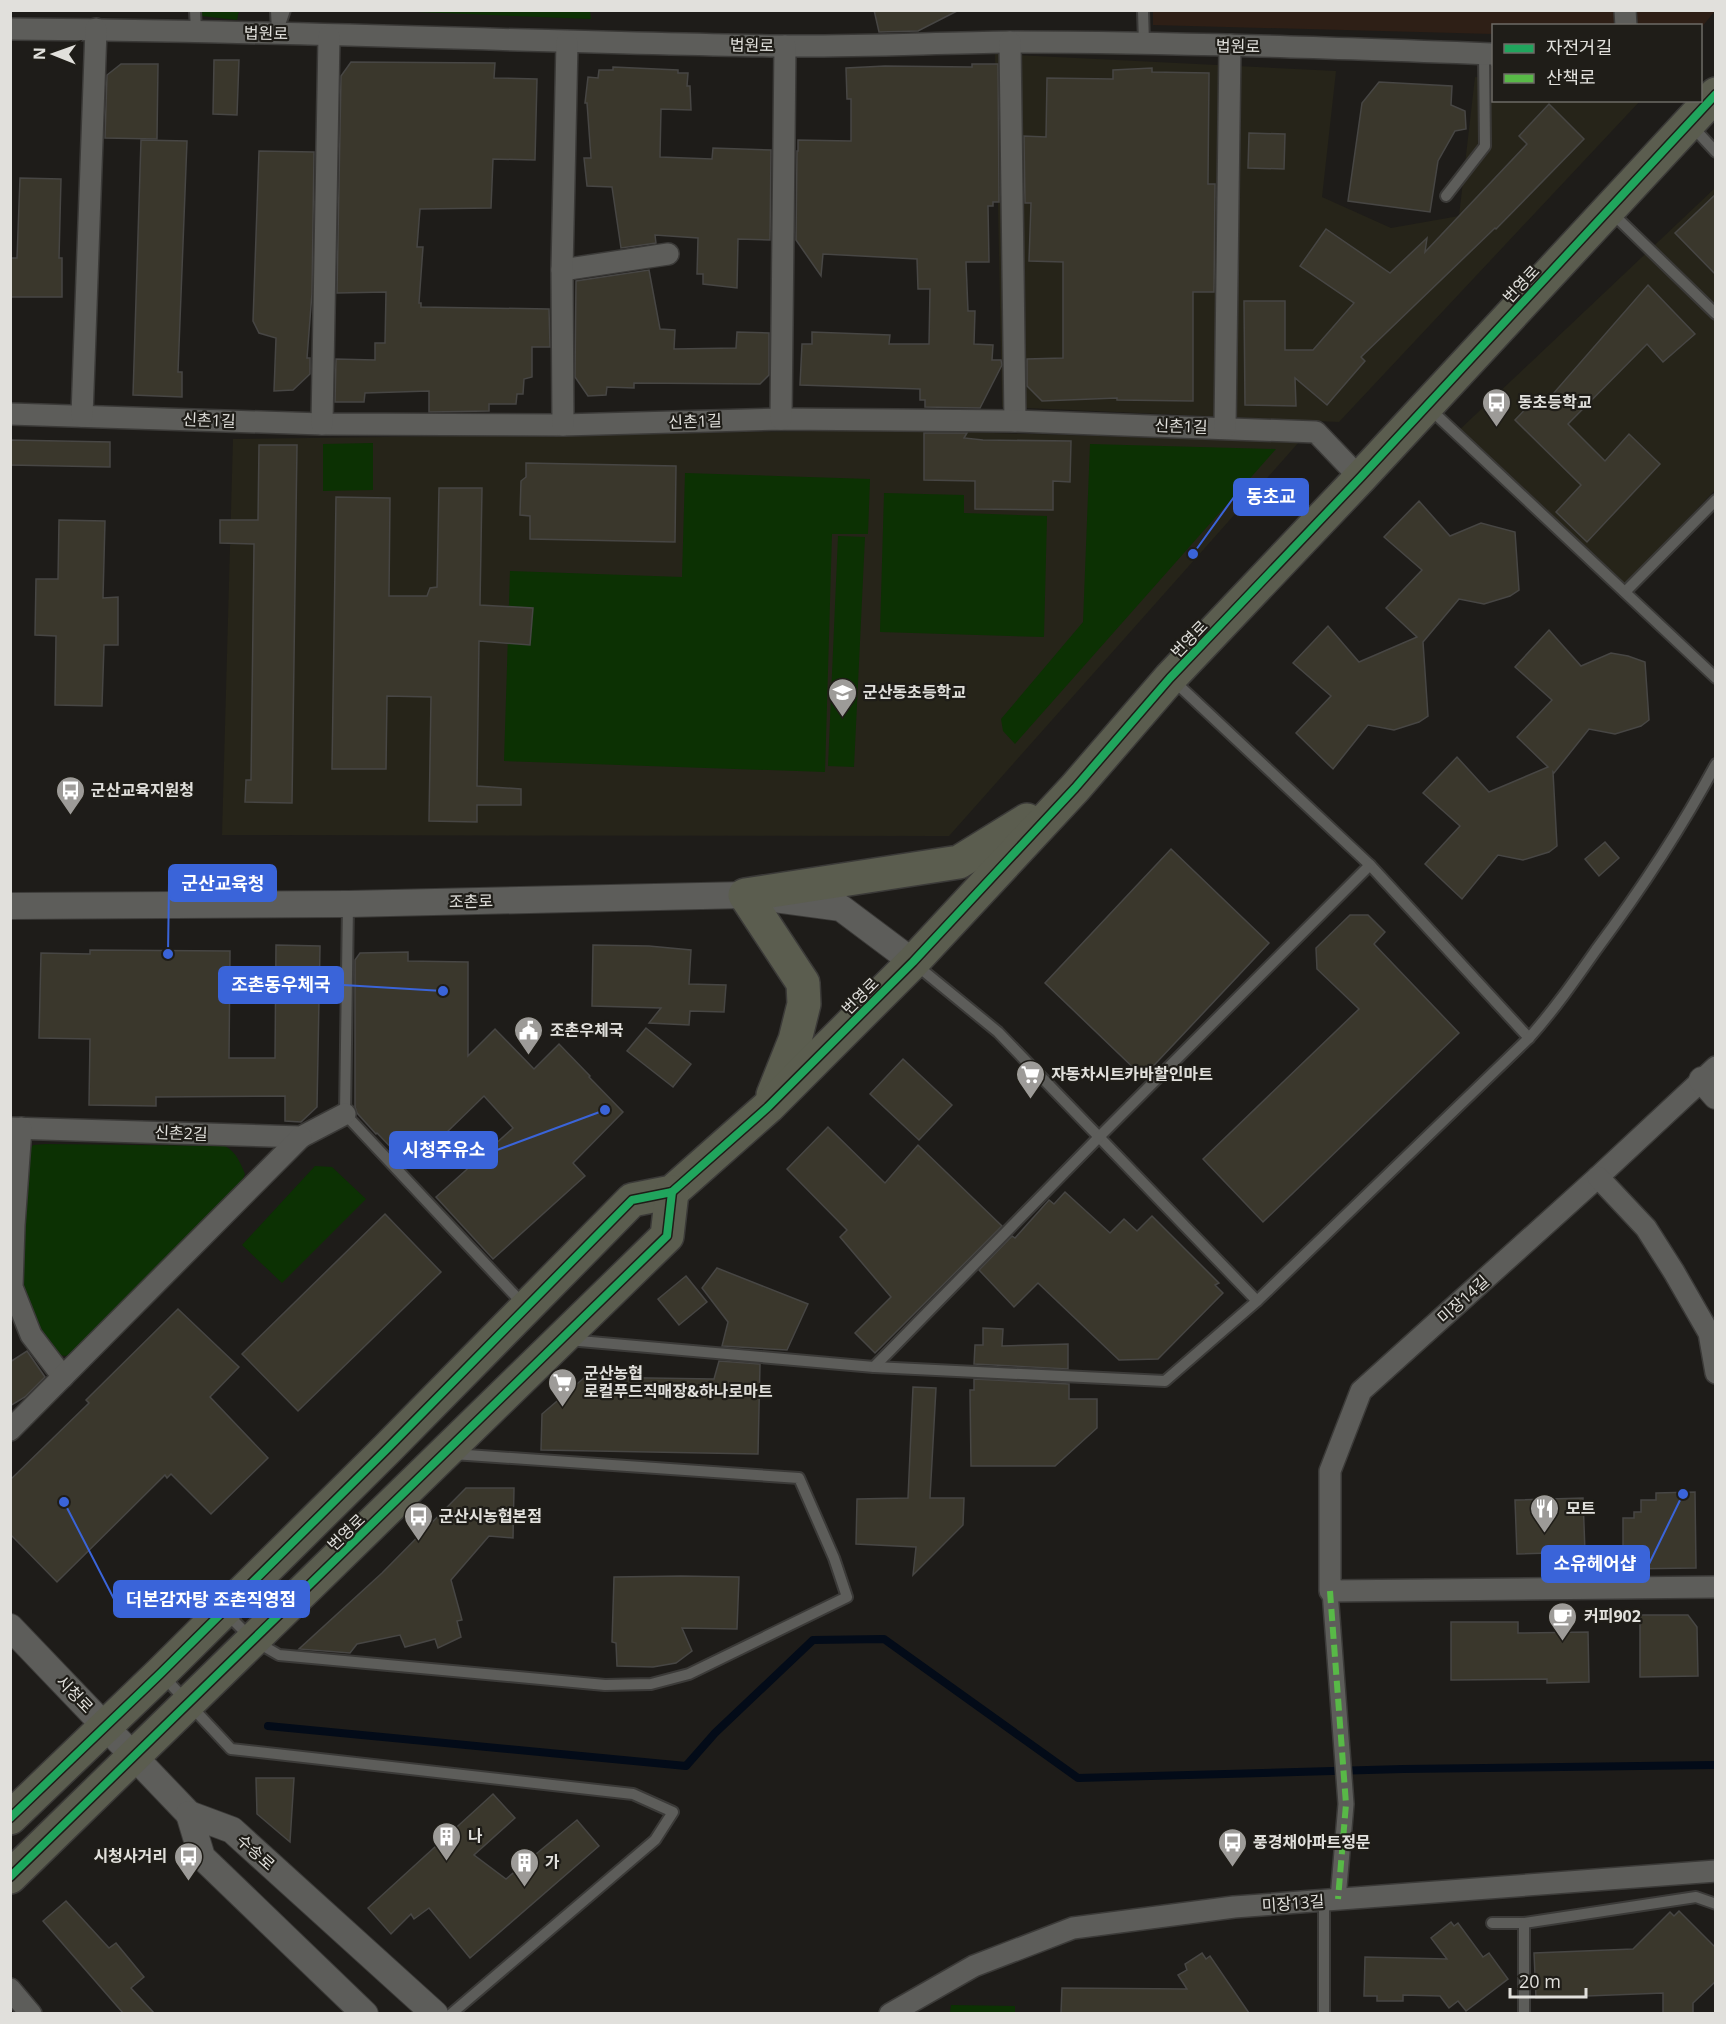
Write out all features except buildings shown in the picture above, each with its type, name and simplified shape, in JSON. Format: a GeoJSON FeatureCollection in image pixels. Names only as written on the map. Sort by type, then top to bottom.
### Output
{"type":"FeatureCollection","features":[{"type":"Feature","properties":{"kind":"main road","name":"번영로"},"geometry":{"type":"LineString","coordinates":[[10,1818],[160,1674],[387,1449],[632,1200],[672,1192],[768,1107],[913,962],[1075,788],[1170,678],[1360,478],[1608,210],[1703,103]]}},
{"type":"Feature","properties":{"kind":"main road"},"geometry":{"type":"LineString","coordinates":[[768,1107],[795,1040],[804,1004],[803,983],[745,895],[959,862],[1006,835],[1075,788]]}},
{"type":"Feature","properties":{"kind":"main road","name":"번영로"},"geometry":{"type":"LineString","coordinates":[[10,1878],[667,1236],[672,1192]]}},
{"type":"Feature","properties":{"kind":"street","name":"법원로"},"geometry":{"type":"LineString","coordinates":[[10,29],[277,33],[785,46],[1010,42],[1230,45],[1489,54]]}},
{"type":"Feature","properties":{"kind":"street"},"geometry":{"type":"LineString","coordinates":[[82,416],[96,30]]}},
{"type":"Feature","properties":{"kind":"street"},"geometry":{"type":"LineString","coordinates":[[322,424],[329,36]]}},
{"type":"Feature","properties":{"kind":"street"},"geometry":{"type":"LineString","coordinates":[[563,425],[562,270],[567,42]]}},
{"type":"Feature","properties":{"kind":"street"},"geometry":{"type":"LineString","coordinates":[[1010,42],[1015,422]]}},
{"type":"Feature","properties":{"kind":"street"},"geometry":{"type":"LineString","coordinates":[[1225,428],[1230,45]]}},
{"type":"Feature","properties":{"kind":"street"},"geometry":{"type":"LineString","coordinates":[[781,419],[785,46]]}},
{"type":"Feature","properties":{"kind":"street"},"geometry":{"type":"LineString","coordinates":[[562,270],[668,254]]}},
{"type":"Feature","properties":{"kind":"street","name":"신촌1길"},"geometry":{"type":"LineString","coordinates":[[10,414],[322,424],[563,425],[781,419],[1015,422],[1316,432],[1360,478]]}},
{"type":"Feature","properties":{"kind":"street","name":"조촌로"},"geometry":{"type":"LineString","coordinates":[[10,906],[348,904],[745,895],[841,908],[913,962]]}},
{"type":"Feature","properties":{"kind":"street","name":"미장14길"},"geometry":{"type":"LineString","coordinates":[[1330,1591],[1330,1471],[1360,1391],[1598,1177],[1711,1081]]}},
{"type":"Feature","properties":{"kind":"street","name":"신촌2길"},"geometry":{"type":"LineString","coordinates":[[16,1128],[301,1137],[345,1114]]}},
{"type":"Feature","properties":{"kind":"street"},"geometry":{"type":"LineString","coordinates":[[16,1128],[12,1287],[32,1335],[63,1377]]}},
{"type":"Feature","properties":{"kind":"street"},"geometry":{"type":"LineString","coordinates":[[10,1430],[301,1137]]}},
{"type":"Feature","properties":{"kind":"street"},"geometry":{"type":"LineString","coordinates":[[1598,1177],[1646,1228],[1674,1272],[1709,1333],[1716,1373]]}},
{"type":"Feature","properties":{"kind":"street"},"geometry":{"type":"LineString","coordinates":[[1331,1900],[1346,1804],[1330,1591],[1716,1587]]}},
{"type":"Feature","properties":{"kind":"street","name":"시청로"},"geometry":{"type":"LineString","coordinates":[[10,1627],[189,1814]]}},
{"type":"Feature","properties":{"kind":"street"},"geometry":{"type":"LineString","coordinates":[[189,1814],[202,1857],[365,2013]]}},
{"type":"Feature","properties":{"kind":"street","name":"수송로"},"geometry":{"type":"LineString","coordinates":[[189,1814],[232,1830],[435,2013]]}},
{"type":"Feature","properties":{"kind":"street","name":"미장13길"},"geometry":{"type":"LineString","coordinates":[[890,2013],[974,1966],[1073,1928],[1234,1907],[1716,1871]]}},
{"type":"Feature","properties":{"kind":"street"},"geometry":{"type":"LineString","coordinates":[[10,1989],[31,2013]]}},
{"type":"Feature","properties":{"kind":"lane"},"geometry":{"type":"LineString","coordinates":[[195,10],[196,32]]}},
{"type":"Feature","properties":{"kind":"lane"},"geometry":{"type":"LineString","coordinates":[[276,10],[277,33]]}},
{"type":"Feature","properties":{"kind":"lane"},"geometry":{"type":"LineString","coordinates":[[277,33],[285,10]]}},
{"type":"Feature","properties":{"kind":"lane"},"geometry":{"type":"LineString","coordinates":[[1143,10],[1144,44]]}},
{"type":"Feature","properties":{"kind":"lane"},"geometry":{"type":"LineString","coordinates":[[1446,196],[1485,146],[1489,54]]}},
{"type":"Feature","properties":{"kind":"lane"},"geometry":{"type":"LineString","coordinates":[[1703,103],[1716,153]]}},
{"type":"Feature","properties":{"kind":"lane"},"geometry":{"type":"LineString","coordinates":[[1608,210],[1716,314]]}},
{"type":"Feature","properties":{"kind":"lane"},"geometry":{"type":"LineString","coordinates":[[1427,405],[1716,678]]}},
{"type":"Feature","properties":{"kind":"lane"},"geometry":{"type":"LineString","coordinates":[[1625,591],[1716,500]]}},
{"type":"Feature","properties":{"kind":"lane"},"geometry":{"type":"LineString","coordinates":[[1170,678],[1370,865],[1529,1038]]}},
{"type":"Feature","properties":{"kind":"lane"},"geometry":{"type":"LineString","coordinates":[[560,1339],[874,1367],[1165,1381],[1257,1301],[1529,1038],[1551,1014],[1625,911],[1692,808],[1716,764]]}},
{"type":"Feature","properties":{"kind":"lane"},"geometry":{"type":"LineString","coordinates":[[874,1367],[1370,865]]}},
{"type":"Feature","properties":{"kind":"lane"},"geometry":{"type":"LineString","coordinates":[[348,904],[345,1114],[526,1307]]}},
{"type":"Feature","properties":{"kind":"lane"},"geometry":{"type":"LineString","coordinates":[[913,962],[998,1032],[1257,1301]]}},
{"type":"Feature","properties":{"kind":"lane"},"geometry":{"type":"LineString","coordinates":[[223,1610],[253,1640],[279,1655],[605,1685],[651,1684],[689,1674],[847,1596],[834,1558],[799,1478],[447,1453]]}},
{"type":"Feature","properties":{"kind":"lane"},"geometry":{"type":"LineString","coordinates":[[160,1674],[231,1749],[633,1794],[673,1812],[655,1840],[451,2013]]}},
{"type":"Feature","properties":{"kind":"lane"},"geometry":{"type":"LineString","coordinates":[[1492,1923],[1524,1923],[1696,1897],[1716,1904]]}},
{"type":"Feature","properties":{"kind":"lane"},"geometry":{"type":"LineString","coordinates":[[1324,2013],[1331,1900]]}},
{"type":"Feature","properties":{"kind":"lane"},"geometry":{"type":"LineString","coordinates":[[1524,1923],[1524,2013]]}},
{"type":"Feature","properties":{"kind":"shaded area"},"geometry":{"type":"Polygon","coordinates":[[[1153,11],[1715,11],[1702,27],[1702,24],[1492,24],[1492,34],[1153,25],[1153,11]]]}},
{"type":"Feature","properties":{"kind":"shaded area"},"geometry":{"type":"Polygon","coordinates":[[[995,54],[1336,71],[1322,197],[1391,228],[1459,216],[1475,77],[1492,78],[1492,102],[1639,102],[1339,422],[1002,407],[995,54]]]}},
{"type":"Feature","properties":{"kind":"shaded area"},"geometry":{"type":"Polygon","coordinates":[[[1715,188],[1715,490],[1622,588],[1455,434],[1715,188]]]}},
{"type":"Feature","properties":{"kind":"shaded area","name":"군산동초등학교"},"geometry":{"type":"Polygon","coordinates":[[[894,430],[1299,442],[949,836],[222,835],[233,439],[894,430]]]}},
{"type":"Feature","properties":{"kind":"green space"},"geometry":{"type":"Polygon","coordinates":[[[202,10],[239,11],[237,20],[202,16],[202,10]]]}},
{"type":"Feature","properties":{"kind":"green space"},"geometry":{"type":"Polygon","coordinates":[[[392,10],[590,10],[591,19],[392,11],[392,10]]]}},
{"type":"Feature","properties":{"kind":"green space"},"geometry":{"type":"Polygon","coordinates":[[[373,443],[373,490],[323,491],[323,444],[373,443]]]}},
{"type":"Feature","properties":{"kind":"green space"},"geometry":{"type":"Polygon","coordinates":[[[1090,444],[1276,449],[1015,744],[1003,731],[1001,719],[1083,622],[1090,444]]]}},
{"type":"Feature","properties":{"kind":"green space"},"geometry":{"type":"Polygon","coordinates":[[[685,473],[870,479],[868,534],[832,534],[825,772],[504,761],[510,571],[682,577],[685,473]]]}},
{"type":"Feature","properties":{"kind":"green space"},"geometry":{"type":"Polygon","coordinates":[[[884,493],[964,495],[964,513],[1047,516],[1044,637],[880,632],[884,493]]]}},
{"type":"Feature","properties":{"kind":"green space"},"geometry":{"type":"Polygon","coordinates":[[[838,536],[865,537],[854,767],[828,766],[838,536]]]}},
{"type":"Feature","properties":{"kind":"green space"},"geometry":{"type":"Polygon","coordinates":[[[33,1145],[225,1146],[235,1154],[245,1174],[241,1185],[75,1351],[66,1356],[58,1355],[41,1328],[22,1288],[27,1155],[33,1145]]]}},
{"type":"Feature","properties":{"kind":"green space"},"geometry":{"type":"Polygon","coordinates":[[[315,1166],[332,1167],[366,1199],[282,1283],[242,1245],[315,1166]]]}},
{"type":"Feature","properties":{"kind":"green space"},"geometry":{"type":"Polygon","coordinates":[[[951,2005],[1015,2006],[1015,2013],[950,2013],[951,2005]]]}},
{"type":"Feature","properties":{"kind":"waterway"},"geometry":{"type":"LineString","coordinates":[[268,1726],[686,1766],[715,1733],[813,1640],[884,1639],[1078,1778],[1403,1769],[1716,1765]]}},
{"type":"Feature","properties":{"kind":"marked path"},"geometry":{"type":"LineString","coordinates":[[1330,1591],[1346,1804],[1338,1899]]}},
{"type":"Feature","properties":{"kind":"cycle path"},"geometry":{"type":"LineString","coordinates":[[10,1818],[160,1674],[387,1449],[632,1200],[672,1192],[768,1107],[913,962],[1075,788],[1170,678],[1360,478],[1716,94]]}},
{"type":"Feature","properties":{"kind":"cycle path"},"geometry":{"type":"LineString","coordinates":[[10,1877],[667,1236],[672,1192]]}},
{"type":"Feature","properties":{"kind":"place","name":"동초등학교"},"geometry":{"type":"Point","coordinates":[1497,428]}},
{"type":"Feature","properties":{"kind":"place","name":"동초교"},"geometry":{"type":"Point","coordinates":[1193,554]}},
{"type":"Feature","properties":{"kind":"place","name":"군산동초등학교"},"geometry":{"type":"Point","coordinates":[842,718]}},
{"type":"Feature","properties":{"kind":"place","name":"군산교육지원청"},"geometry":{"type":"Point","coordinates":[70,816]}},
{"type":"Feature","properties":{"kind":"place","name":"군산교육청"},"geometry":{"type":"Point","coordinates":[168,954]}},
{"type":"Feature","properties":{"kind":"place","name":"조촌동우체국"},"geometry":{"type":"Point","coordinates":[443,991]}},
{"type":"Feature","properties":{"kind":"place","name":"조촌우체국"},"geometry":{"type":"Point","coordinates":[529,1056]}},
{"type":"Feature","properties":{"kind":"place","name":"자동차시트카바할인마트"},"geometry":{"type":"Point","coordinates":[1030,1100]}},
{"type":"Feature","properties":{"kind":"place","name":"시청주유소"},"geometry":{"type":"Point","coordinates":[605,1110]}},
{"type":"Feature","properties":{"kind":"place","name":"군산농협 로컬푸드직매장&하나로마트"},"geometry":{"type":"Point","coordinates":[563,1408]}},
{"type":"Feature","properties":{"kind":"place","name":"소유헤어샵"},"geometry":{"type":"Point","coordinates":[1683,1494]}},
{"type":"Feature","properties":{"kind":"place","name":"더본감자탕 조촌직영점"},"geometry":{"type":"Point","coordinates":[64,1502]}},
{"type":"Feature","properties":{"kind":"place","name":"모트"},"geometry":{"type":"Point","coordinates":[1545,1534]}},
{"type":"Feature","properties":{"kind":"place","name":"군산시농협본점"},"geometry":{"type":"Point","coordinates":[418,1542]}},
{"type":"Feature","properties":{"kind":"place","name":"커피902"},"geometry":{"type":"Point","coordinates":[1563,1642]}},
{"type":"Feature","properties":{"kind":"place","name":"나"},"geometry":{"type":"Point","coordinates":[447,1862]}},
{"type":"Feature","properties":{"kind":"place","name":"풍경채아파트정문"},"geometry":{"type":"Point","coordinates":[1232,1868]}},
{"type":"Feature","properties":{"kind":"place","name":"시청사거리"},"geometry":{"type":"Point","coordinates":[188,1882]}},
{"type":"Feature","properties":{"kind":"place","name":"가"},"geometry":{"type":"Point","coordinates":[524,1888]}}]}
